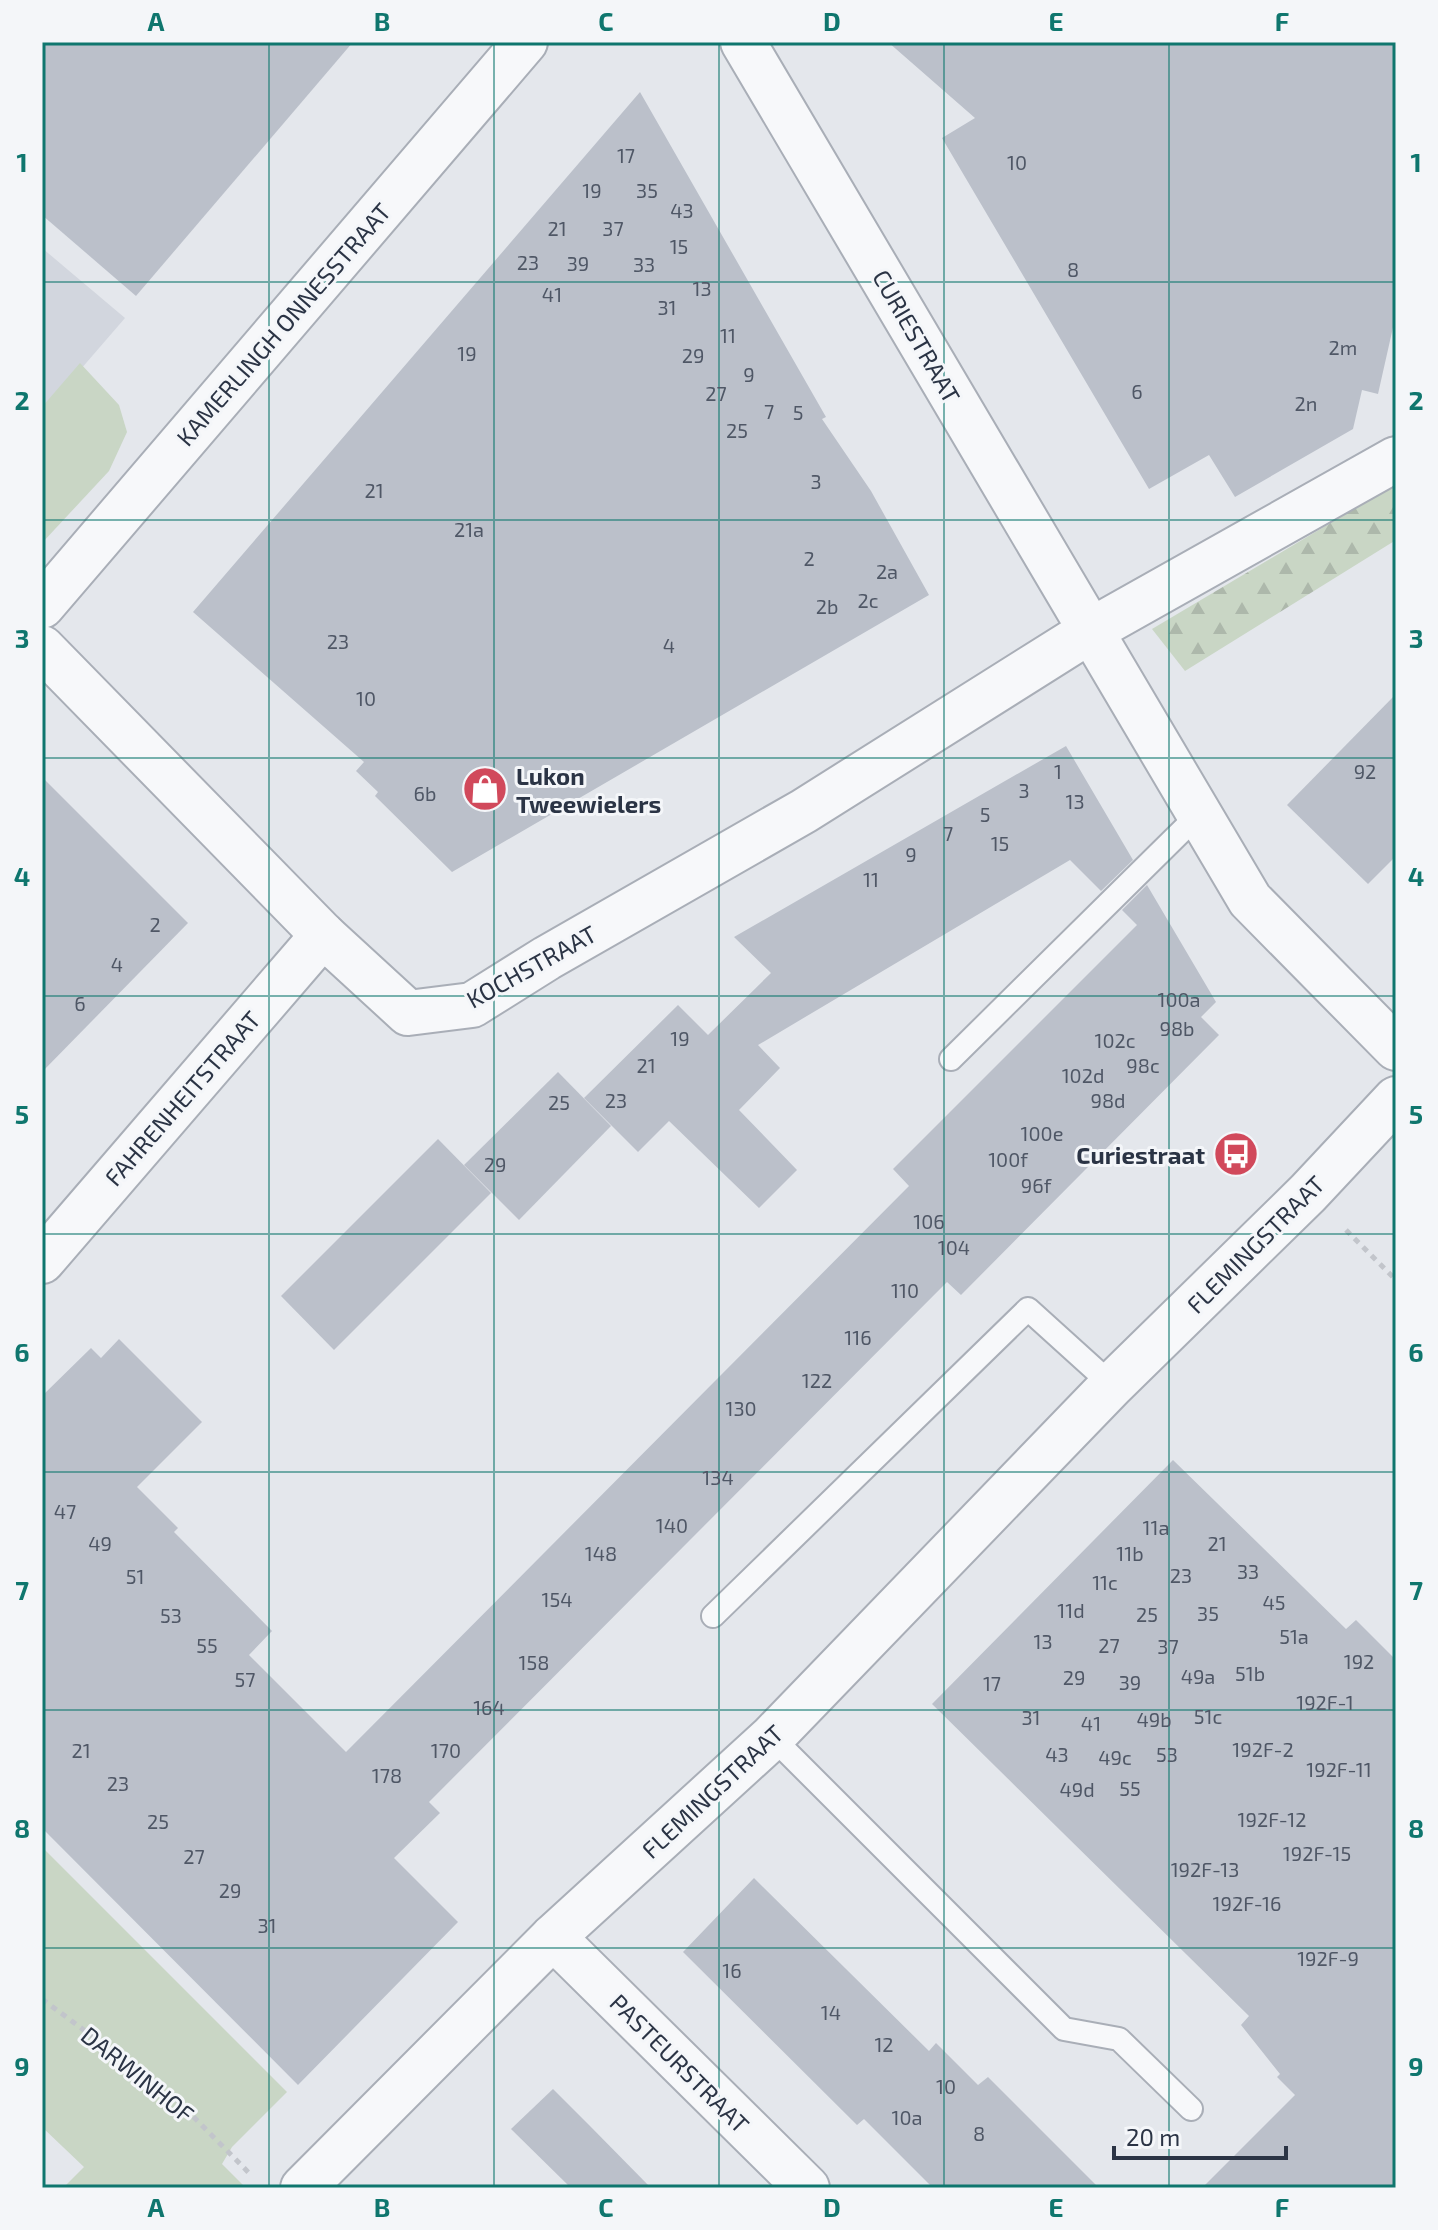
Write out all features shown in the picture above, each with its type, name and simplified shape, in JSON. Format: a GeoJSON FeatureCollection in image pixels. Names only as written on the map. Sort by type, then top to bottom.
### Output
{"type":"FeatureCollection","features":[{"type":"Feature","properties":{"kind":"street","name":"KAMERLINGH ONNESSTRAAT"},"geometry":{"type":"LineString","coordinates":[[42,606],[525,42]]}},
{"type":"Feature","properties":{"kind":"street","name":"CURIESTRAAT"},"geometry":{"type":"LineString","coordinates":[[743,42],[1250,900],[1396,1048]]}},
{"type":"Feature","properties":{"kind":"street"},"geometry":{"type":"LineString","coordinates":[[1090,631],[1396,459]]}},
{"type":"Feature","properties":{"kind":"street","name":"KOCHSTRAAT"},"geometry":{"type":"LineString","coordinates":[[42,648],[323,935],[408,1013],[472,1005],[547,958],[804,811],[1090,631]]}},
{"type":"Feature","properties":{"kind":"street","name":"FAHRENHEITSTRAAT"},"geometry":{"type":"LineString","coordinates":[[42,1261],[323,935]]}},
{"type":"Feature","properties":{"kind":"street","name":"FLEMINGSTRAAT"},"geometry":{"type":"LineString","coordinates":[[303,2188],[553,1937],[772,1737],[1112,1385],[1308,1193],[1396,1099]]}},
{"type":"Feature","properties":{"kind":"street","name":"PASTEURSTRAAT"},"geometry":{"type":"LineString","coordinates":[[553,1937],[807,2188]]}},
{"type":"Feature","properties":{"kind":"lane"},"geometry":{"type":"LineString","coordinates":[[951,1059],[1199,814]]}},
{"type":"Feature","properties":{"kind":"lane"},"geometry":{"type":"LineString","coordinates":[[713,1616],[1028,1309],[1112,1385]]}},
{"type":"Feature","properties":{"kind":"lane"},"geometry":{"type":"LineString","coordinates":[[772,1737],[1064,2029],[1119,2039],[1191,2109]]}},
{"type":"Feature","properties":{"kind":"path"},"geometry":{"type":"LineString","coordinates":[[1308,1193],[1396,1280]]}},
{"type":"Feature","properties":{"kind":"path","name":"DARWINHOF"},"geometry":{"type":"LineString","coordinates":[[42,1999],[173,2096],[254,2178]]}},
{"type":"Feature","properties":{"kind":"shaded area"},"geometry":{"type":"Polygon","coordinates":[[[42,248],[125,318],[42,414],[42,248]]]}},
{"type":"Feature","properties":{"kind":"green space"},"geometry":{"type":"Polygon","coordinates":[[[80,363],[119,405],[127,432],[109,471],[42,543],[42,407],[80,363]]]}},
{"type":"Feature","properties":{"kind":"green space"},"geometry":{"type":"Polygon","coordinates":[[[1396,484],[1396,540],[1185,671],[1152,629],[1396,484]]]}},
{"type":"Feature","properties":{"kind":"green space"},"geometry":{"type":"Polygon","coordinates":[[[42,1847],[287,2092],[232,2147],[222,2164],[246,2188],[63,2188],[84,2167],[42,2127],[42,1847]]]}},
{"type":"Feature","properties":{"kind":"building"},"geometry":{"type":"Polygon","coordinates":[[[42,42],[353,42],[136,296],[42,215],[42,42]]]}},
{"type":"Feature","properties":{"kind":"building"},"geometry":{"type":"Polygon","coordinates":[[[888,42],[1396,42],[1396,314],[1378,394],[1362,390],[1353,429],[1235,497],[1209,455],[1149,489],[942,138],[975,118],[888,42]]]}},
{"type":"Feature","properties":{"kind":"building"},"geometry":{"type":"Polygon","coordinates":[[[640,92],[826,417],[822,419],[871,491],[929,595],[452,872],[375,796],[378,792],[356,771],[364,762],[193,612],[640,92]]]}},
{"type":"Feature","properties":{"kind":"building"},"geometry":{"type":"Polygon","coordinates":[[[1396,694],[1396,856],[1368,884],[1287,805],[1396,694]]]}},
{"type":"Feature","properties":{"kind":"building"},"geometry":{"type":"Polygon","coordinates":[[[1066,746],[1133,860],[1101,891],[1070,860],[758,1045],[780,1068],[739,1110],[797,1170],[759,1208],[669,1121],[638,1152],[584,1098],[678,1005],[708,1035],[771,973],[734,937],[1066,746]]]}},
{"type":"Feature","properties":{"kind":"building"},"geometry":{"type":"Polygon","coordinates":[[[42,777],[188,923],[42,1072],[42,777]]]}},
{"type":"Feature","properties":{"kind":"building"},"geometry":{"type":"Polygon","coordinates":[[[1147,885],[1216,1002],[1201,1017],[1219,1035],[961,1295],[947,1282],[429,1802],[440,1813],[394,1858],[458,1922],[298,2085],[42,1828],[42,1396],[91,1348],[101,1358],[119,1339],[202,1422],[137,1487],[178,1528],[174,1532],[272,1631],[249,1655],[346,1752],[909,1186],[893,1169],[1137,925],[1122,910],[1147,885]]]}},
{"type":"Feature","properties":{"kind":"building"},"geometry":{"type":"Polygon","coordinates":[[[558,1072],[611,1126],[519,1220],[464,1165],[558,1072]]]}},
{"type":"Feature","properties":{"kind":"building"},"geometry":{"type":"Polygon","coordinates":[[[438,1139],[491,1193],[334,1350],[281,1296],[438,1139]]]}},
{"type":"Feature","properties":{"kind":"building"},"geometry":{"type":"Polygon","coordinates":[[[1173,1460],[1346,1629],[1356,1620],[1396,1660],[1396,2188],[1202,2188],[1295,2095],[1277,2077],[1280,2074],[1241,2025],[1249,2016],[932,1704],[1173,1460]]]}},
{"type":"Feature","properties":{"kind":"building"},"geometry":{"type":"Polygon","coordinates":[[[754,1878],[929,2051],[936,2043],[978,2085],[988,2077],[1099,2188],[933,2188],[864,2119],[857,2125],[683,1952],[754,1878]]]}},
{"type":"Feature","properties":{"kind":"building"},"geometry":{"type":"Polygon","coordinates":[[[553,2089],[651,2188],[571,2188],[511,2129],[553,2089]]]}},
{"type":"Feature","properties":{"kind":"place","name":"Lukon Tweewielers"},"geometry":{"type":"Point","coordinates":[485,789]}},
{"type":"Feature","properties":{"kind":"place","name":"Curiestraat"},"geometry":{"type":"Point","coordinates":[1236,1154]}}]}
